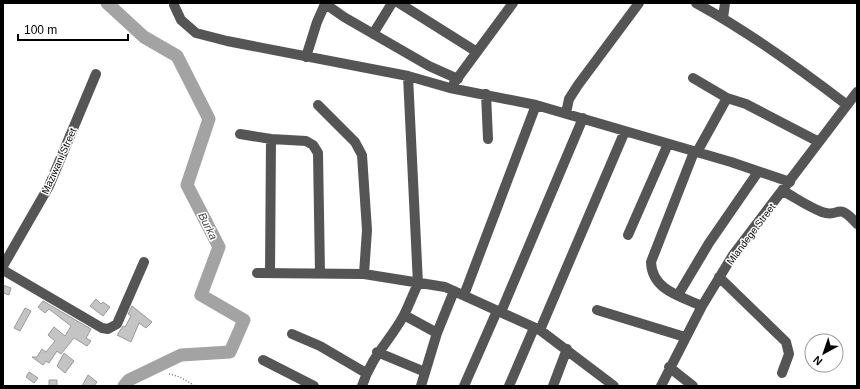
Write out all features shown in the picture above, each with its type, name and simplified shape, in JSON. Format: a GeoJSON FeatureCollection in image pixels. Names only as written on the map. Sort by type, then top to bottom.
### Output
{"type":"FeatureCollection","features":[{"type":"Feature","properties":{"kind":"street"},"geometry":{"type":"LineString","coordinates":[[306,57],[324,3],[373,34],[429,66],[458,79]]}},
{"type":"Feature","properties":{"kind":"street"},"geometry":{"type":"LineString","coordinates":[[373,34],[392,3]]}},
{"type":"Feature","properties":{"kind":"street"},"geometry":{"type":"LineString","coordinates":[[398,3],[477,52]]}},
{"type":"Feature","properties":{"kind":"street"},"geometry":{"type":"LineString","coordinates":[[450,88],[514,3]]}},
{"type":"Feature","properties":{"kind":"street"},"geometry":{"type":"LineString","coordinates":[[566,113],[570,99],[578,85],[639,3]]}},
{"type":"Feature","properties":{"kind":"street"},"geometry":{"type":"LineString","coordinates":[[696,3],[724,18],[847,105]]}},
{"type":"Feature","properties":{"kind":"street"},"geometry":{"type":"LineString","coordinates":[[724,18],[725,3]]}},
{"type":"Feature","properties":{"kind":"street"},"geometry":{"type":"LineString","coordinates":[[174,5],[181,20],[196,33],[227,41],[408,76],[450,88],[536,105],[790,182]]}},
{"type":"Feature","properties":{"kind":"street","name":"Maziwani Street"},"geometry":{"type":"LineString","coordinates":[[3,266],[49,186],[96,74]]}},
{"type":"Feature","properties":{"kind":"street"},"geometry":{"type":"LineString","coordinates":[[362,386],[366,373],[377,352],[404,315],[418,284],[408,76]]}},
{"type":"Feature","properties":{"kind":"street"},"geometry":{"type":"LineString","coordinates":[[693,78],[727,98],[746,104],[819,142]]}},
{"type":"Feature","properties":{"kind":"street","name":"Mlandege Street"},"geometry":{"type":"LineString","coordinates":[[660,386],[685,337],[719,277],[857,92]]}},
{"type":"Feature","properties":{"kind":"street"},"geometry":{"type":"LineString","coordinates":[[486,94],[488,139]]}},
{"type":"Feature","properties":{"kind":"street"},"geometry":{"type":"LineString","coordinates":[[702,306],[678,295],[657,282],[651,270],[651,262],[695,152],[727,98]]}},
{"type":"Feature","properties":{"kind":"street"},"geometry":{"type":"LineString","coordinates":[[318,105],[355,142],[362,155],[367,230],[364,274]]}},
{"type":"Feature","properties":{"kind":"street"},"geometry":{"type":"LineString","coordinates":[[464,295],[536,105]]}},
{"type":"Feature","properties":{"kind":"street"},"geometry":{"type":"LineString","coordinates":[[464,386],[499,311],[583,118]]}},
{"type":"Feature","properties":{"kind":"street"},"geometry":{"type":"LineString","coordinates":[[509,386],[537,329],[625,131]]}},
{"type":"Feature","properties":{"kind":"street"},"geometry":{"type":"LineString","coordinates":[[240,134],[271,139],[306,141],[313,145],[318,153],[320,273]]}},
{"type":"Feature","properties":{"kind":"street"},"geometry":{"type":"LineString","coordinates":[[270,273],[271,139]]}},
{"type":"Feature","properties":{"kind":"street"},"geometry":{"type":"LineString","coordinates":[[628,235],[668,144]]}},
{"type":"Feature","properties":{"kind":"street"},"geometry":{"type":"LineString","coordinates":[[678,295],[709,243],[758,172]]}},
{"type":"Feature","properties":{"kind":"street"},"geometry":{"type":"LineString","coordinates":[[783,191],[824,213],[839,210],[845,212],[857,224]]}},
{"type":"Feature","properties":{"kind":"street"},"geometry":{"type":"LineString","coordinates":[[3,270],[102,328],[108,329],[117,324],[144,262]]}},
{"type":"Feature","properties":{"kind":"street"},"geometry":{"type":"LineString","coordinates":[[257,273],[364,274],[418,284],[445,287],[537,329],[567,349],[614,386]]}},
{"type":"Feature","properties":{"kind":"street"},"geometry":{"type":"LineString","coordinates":[[719,277],[786,342],[789,354],[782,373]]}},
{"type":"Feature","properties":{"kind":"street"},"geometry":{"type":"LineString","coordinates":[[421,386],[437,333],[454,291]]}},
{"type":"Feature","properties":{"kind":"street"},"geometry":{"type":"LineString","coordinates":[[597,310],[685,337]]}},
{"type":"Feature","properties":{"kind":"street"},"geometry":{"type":"LineString","coordinates":[[404,315],[437,333]]}},
{"type":"Feature","properties":{"kind":"street"},"geometry":{"type":"LineString","coordinates":[[292,334],[320,346],[366,373]]}},
{"type":"Feature","properties":{"kind":"street"},"geometry":{"type":"LineString","coordinates":[[553,386],[567,349]]}},
{"type":"Feature","properties":{"kind":"street"},"geometry":{"type":"LineString","coordinates":[[377,352],[425,372]]}},
{"type":"Feature","properties":{"kind":"street"},"geometry":{"type":"LineString","coordinates":[[263,360],[314,386]]}},
{"type":"Feature","properties":{"kind":"street"},"geometry":{"type":"LineString","coordinates":[[669,367],[694,386]]}},
{"type":"Feature","properties":{"kind":"path"},"geometry":{"type":"LineString","coordinates":[[170,374],[180,377],[195,386]]}},
{"type":"Feature","properties":{"kind":"building"},"geometry":{"type":"Polygon","coordinates":[[[3,285],[11,288],[9,295],[3,293],[3,285]]]}},
{"type":"Feature","properties":{"kind":"building"},"geometry":{"type":"Polygon","coordinates":[[[96,299],[101,304],[103,302],[110,307],[103,316],[90,306],[96,299]]]}},
{"type":"Feature","properties":{"kind":"building"},"geometry":{"type":"Polygon","coordinates":[[[43,301],[91,329],[86,338],[91,341],[87,346],[74,338],[61,354],[57,351],[49,363],[46,361],[43,365],[32,357],[37,357],[42,349],[46,352],[55,341],[48,335],[54,327],[65,336],[71,326],[49,309],[45,313],[38,307],[43,301]]]}},
{"type":"Feature","properties":{"kind":"building"},"geometry":{"type":"Polygon","coordinates":[[[132,306],[152,322],[146,328],[139,323],[131,342],[117,335],[123,326],[125,327],[131,316],[128,314],[132,306]]]}},
{"type":"Feature","properties":{"kind":"building"},"geometry":{"type":"Polygon","coordinates":[[[25,308],[31,311],[20,331],[14,328],[25,308]]]}},
{"type":"Feature","properties":{"kind":"building"},"geometry":{"type":"Polygon","coordinates":[[[64,353],[74,361],[65,373],[57,366],[64,353]]]}},
{"type":"Feature","properties":{"kind":"building"},"geometry":{"type":"Polygon","coordinates":[[[29,372],[38,378],[34,383],[26,377],[29,372]]]}},
{"type":"Feature","properties":{"kind":"building"},"geometry":{"type":"Polygon","coordinates":[[[88,375],[97,382],[94,386],[82,386],[88,375]]]}},
{"type":"Feature","properties":{"kind":"building"},"geometry":{"type":"Polygon","coordinates":[[[49,380],[57,380],[57,386],[49,386],[49,380]]]}},
{"type":"Feature","properties":{"kind":"waterway","name":"Burka"},"geometry":{"type":"LineString","coordinates":[[107,3],[144,37],[177,56],[209,119],[187,185],[219,247],[201,295],[244,320],[230,352],[181,355],[129,380],[124,386]]}}]}
